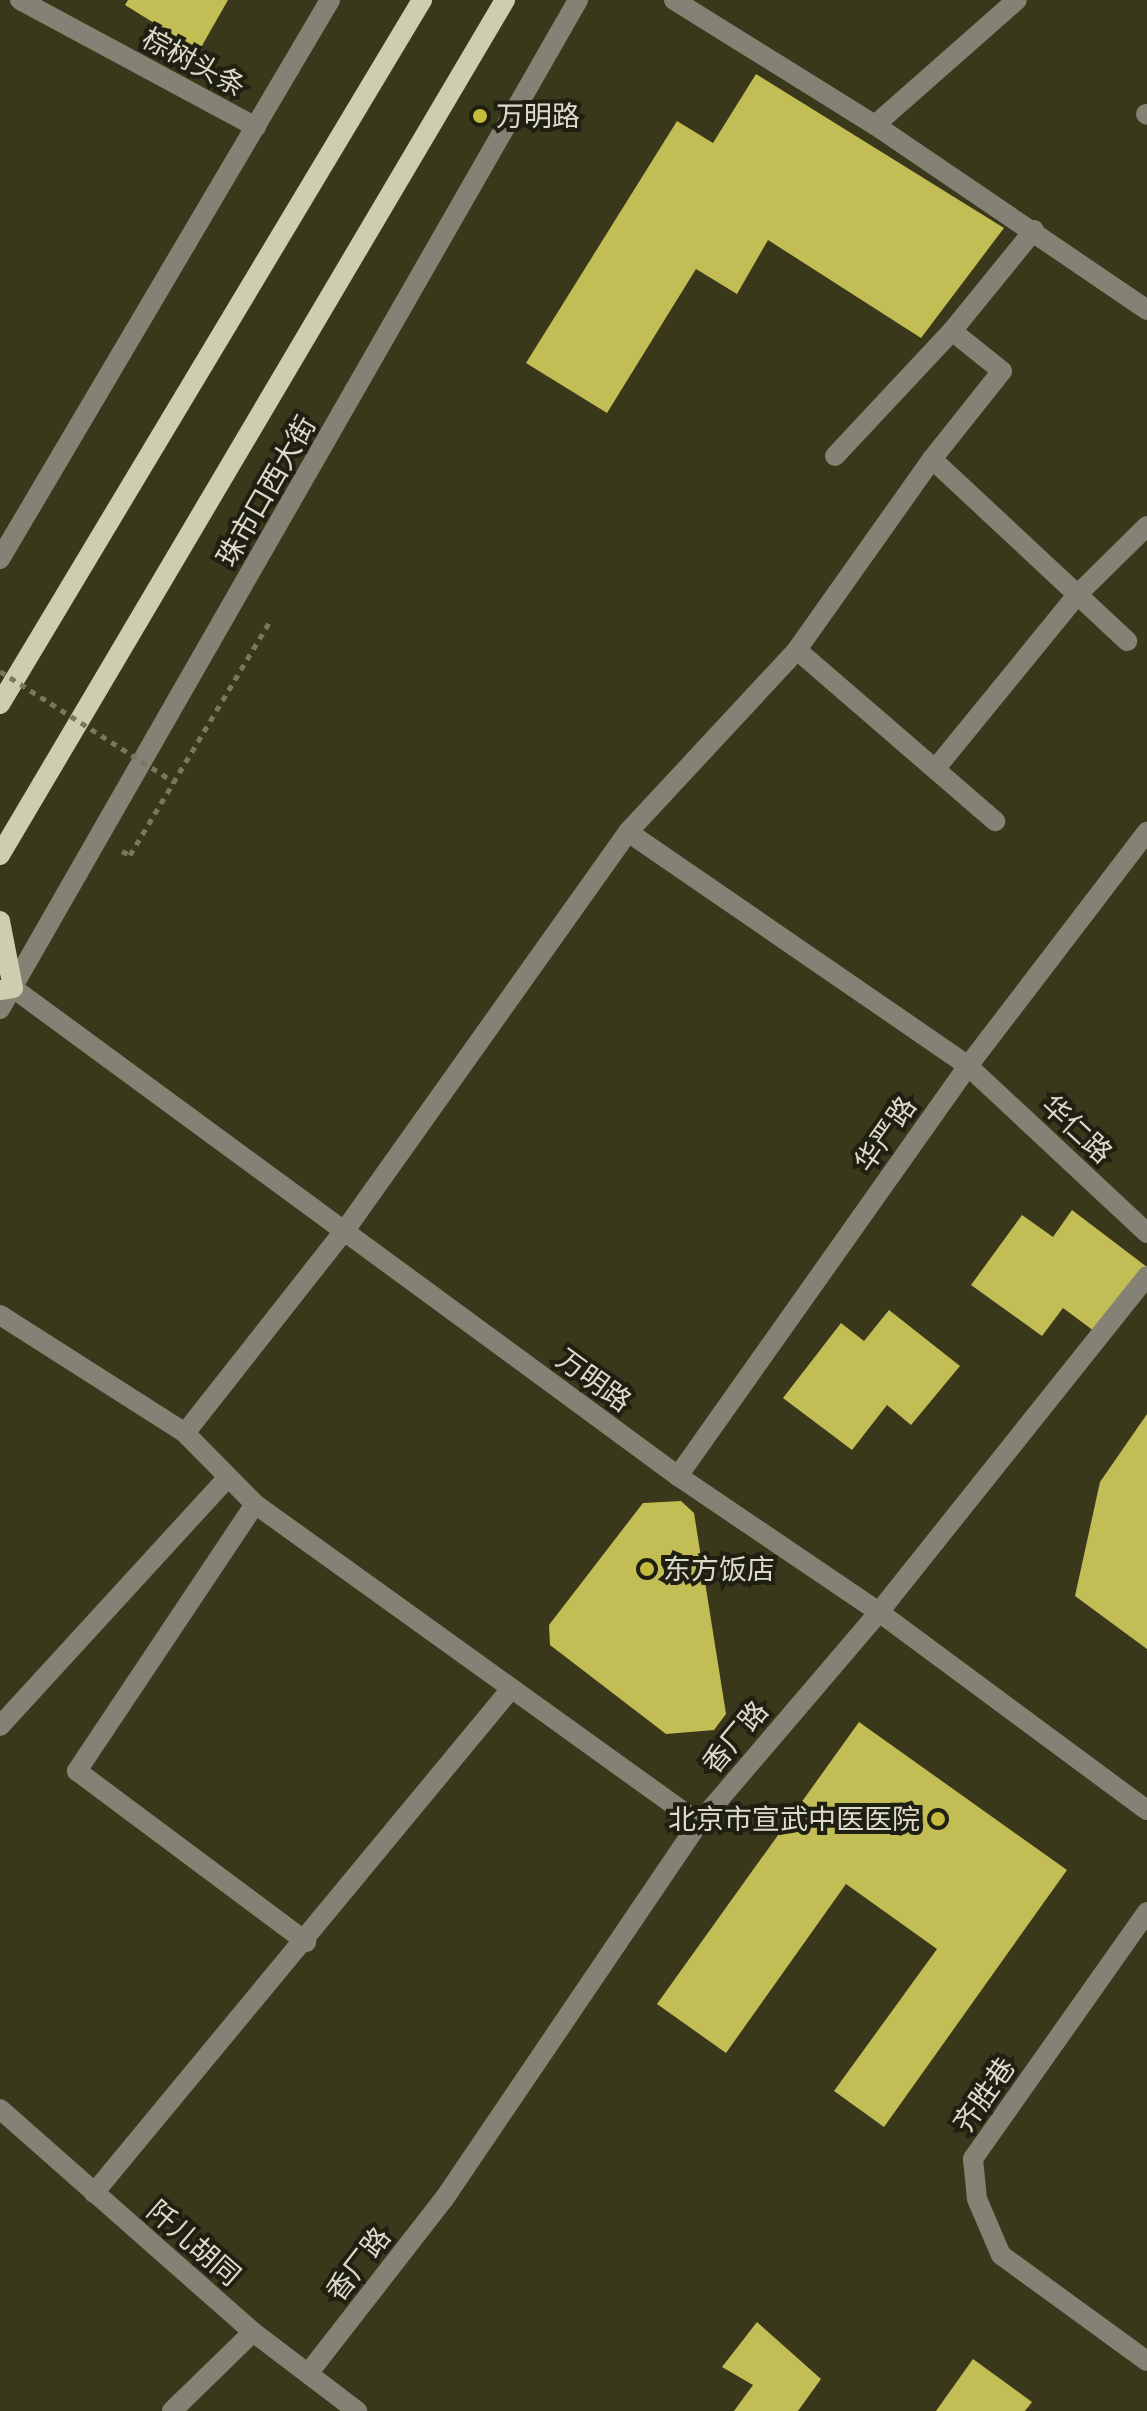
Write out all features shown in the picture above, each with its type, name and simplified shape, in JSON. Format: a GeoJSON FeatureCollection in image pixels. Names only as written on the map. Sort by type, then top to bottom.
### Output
{"type":"FeatureCollection","features":[{"type":"Feature","properties":{"kind":"main road"},"geometry":{"type":"LineString","coordinates":[[0,704],[422,0]]}},
{"type":"Feature","properties":{"kind":"main road","name":"珠市口西大街"},"geometry":{"type":"LineString","coordinates":[[0,855],[505,0]]}},
{"type":"Feature","properties":{"kind":"main road"},"geometry":{"type":"LineString","coordinates":[[0,921],[7,989]]}},
{"type":"Feature","properties":{"kind":"street","name":"棕树头条"},"geometry":{"type":"LineString","coordinates":[[20,0],[256,127]]}},
{"type":"Feature","properties":{"kind":"street"},"geometry":{"type":"LineString","coordinates":[[0,559],[8,527],[256,127],[330,0]]}},
{"type":"Feature","properties":{"kind":"street","name":"珠市口西大街"},"geometry":{"type":"LineString","coordinates":[[0,1009],[7,989],[578,0]]}},
{"type":"Feature","properties":{"kind":"street"},"geometry":{"type":"LineString","coordinates":[[875,125],[1017,0]]}},
{"type":"Feature","properties":{"kind":"street"},"geometry":{"type":"LineString","coordinates":[[681,1],[1034,230],[1147,310]]}},
{"type":"Feature","properties":{"kind":"street"},"geometry":{"type":"LineString","coordinates":[[835,456],[952,331],[1034,230]]}},
{"type":"Feature","properties":{"kind":"street"},"geometry":{"type":"LineString","coordinates":[[185,1433],[344,1231],[628,832],[797,650],[932,459],[1002,371],[952,331]]}},
{"type":"Feature","properties":{"kind":"street"},"geometry":{"type":"LineString","coordinates":[[932,459],[1127,641]]}},
{"type":"Feature","properties":{"kind":"street"},"geometry":{"type":"LineString","coordinates":[[936,768],[1078,594],[1147,526]]}},
{"type":"Feature","properties":{"kind":"street"},"geometry":{"type":"LineString","coordinates":[[797,650],[995,821]]}},
{"type":"Feature","properties":{"kind":"street","name":"华仁路"},"geometry":{"type":"LineString","coordinates":[[628,832],[968,1066],[1147,1233]]}},
{"type":"Feature","properties":{"kind":"street","name":"华严路"},"geometry":{"type":"LineString","coordinates":[[678,1476],[968,1066],[1147,832]]}},
{"type":"Feature","properties":{"kind":"street","name":"万明路"},"geometry":{"type":"LineString","coordinates":[[7,989],[678,1476],[879,1612],[1147,1810]]}},
{"type":"Feature","properties":{"kind":"street","name":"香厂路"},"geometry":{"type":"LineString","coordinates":[[310,2371],[444,2199],[699,1823],[879,1612],[1147,1276]]}},
{"type":"Feature","properties":{"kind":"street"},"geometry":{"type":"LineString","coordinates":[[0,1315],[185,1433],[255,1504],[699,1823]]}},
{"type":"Feature","properties":{"kind":"street"},"geometry":{"type":"LineString","coordinates":[[0,1726],[227,1478]]}},
{"type":"Feature","properties":{"kind":"street"},"geometry":{"type":"LineString","coordinates":[[255,1504],[77,1771],[306,1942]]}},
{"type":"Feature","properties":{"kind":"street"},"geometry":{"type":"LineString","coordinates":[[94,2193],[306,1942],[510,1690]]}},
{"type":"Feature","properties":{"kind":"street","name":"齐胜巷"},"geometry":{"type":"LineString","coordinates":[[1147,1912],[973,2159],[977,2199],[1001,2255],[1147,2361]]}},
{"type":"Feature","properties":{"kind":"street","name":"阡儿胡同"},"geometry":{"type":"LineString","coordinates":[[0,2109],[253,2332],[310,2371],[357,2411]]}},
{"type":"Feature","properties":{"kind":"street"},"geometry":{"type":"LineString","coordinates":[[172,2411],[253,2332]]}},
{"type":"Feature","properties":{"kind":"path"},"geometry":{"type":"LineString","coordinates":[[130,855],[271,619]]}},
{"type":"Feature","properties":{"kind":"path"},"geometry":{"type":"LineString","coordinates":[[0,671],[174,782]]}},
{"type":"Feature","properties":{"kind":"building"},"geometry":{"type":"Polygon","coordinates":[[[128,0],[228,0],[199,51],[125,5],[128,0]]]}},
{"type":"Feature","properties":{"kind":"building"},"geometry":{"type":"Polygon","coordinates":[[[756,74],[1004,228],[921,338],[768,240],[737,294],[696,269],[607,413],[526,363],[677,121],[713,143],[756,74]]]}},
{"type":"Feature","properties":{"kind":"building"},"geometry":{"type":"Polygon","coordinates":[[[1072,1210],[1147,1267],[1098,1334],[1063,1308],[1042,1336],[971,1285],[1022,1215],[1053,1237],[1072,1210]]]}},
{"type":"Feature","properties":{"kind":"building"},"geometry":{"type":"Polygon","coordinates":[[[889,1310],[960,1366],[911,1425],[887,1405],[852,1450],[783,1398],[841,1323],[864,1341],[889,1310]]]}},
{"type":"Feature","properties":{"kind":"building"},"geometry":{"type":"Polygon","coordinates":[[[1147,1414],[1147,1649],[1075,1596],[1100,1482],[1147,1414]]]}},
{"type":"Feature","properties":{"kind":"building","name":"东方饭店"},"geometry":{"type":"Polygon","coordinates":[[[681,1501],[694,1513],[726,1714],[714,1730],[666,1734],[550,1645],[549,1625],[643,1503],[681,1501]]]}},
{"type":"Feature","properties":{"kind":"building","name":"北京市宣武中医医院"},"geometry":{"type":"Polygon","coordinates":[[[859,1722],[1067,1870],[884,2127],[834,2091],[937,1949],[846,1884],[726,2053],[657,2004],[859,1722]]]}},
{"type":"Feature","properties":{"kind":"building"},"geometry":{"type":"Polygon","coordinates":[[[757,2322],[821,2379],[798,2411],[734,2411],[753,2385],[722,2367],[757,2322]]]}},
{"type":"Feature","properties":{"kind":"building"},"geometry":{"type":"Polygon","coordinates":[[[973,2359],[1032,2402],[1025,2411],[936,2411],[973,2359]]]}},
{"type":"Feature","properties":{"kind":"place","name":"万明路"},"geometry":{"type":"Point","coordinates":[480,116]}},
{"type":"Feature","properties":{"kind":"place","name":"东方饭店"},"geometry":{"type":"Point","coordinates":[647,1569]}},
{"type":"Feature","properties":{"kind":"place","name":"北京市宣武中医医院"},"geometry":{"type":"Point","coordinates":[938,1819]}}]}
